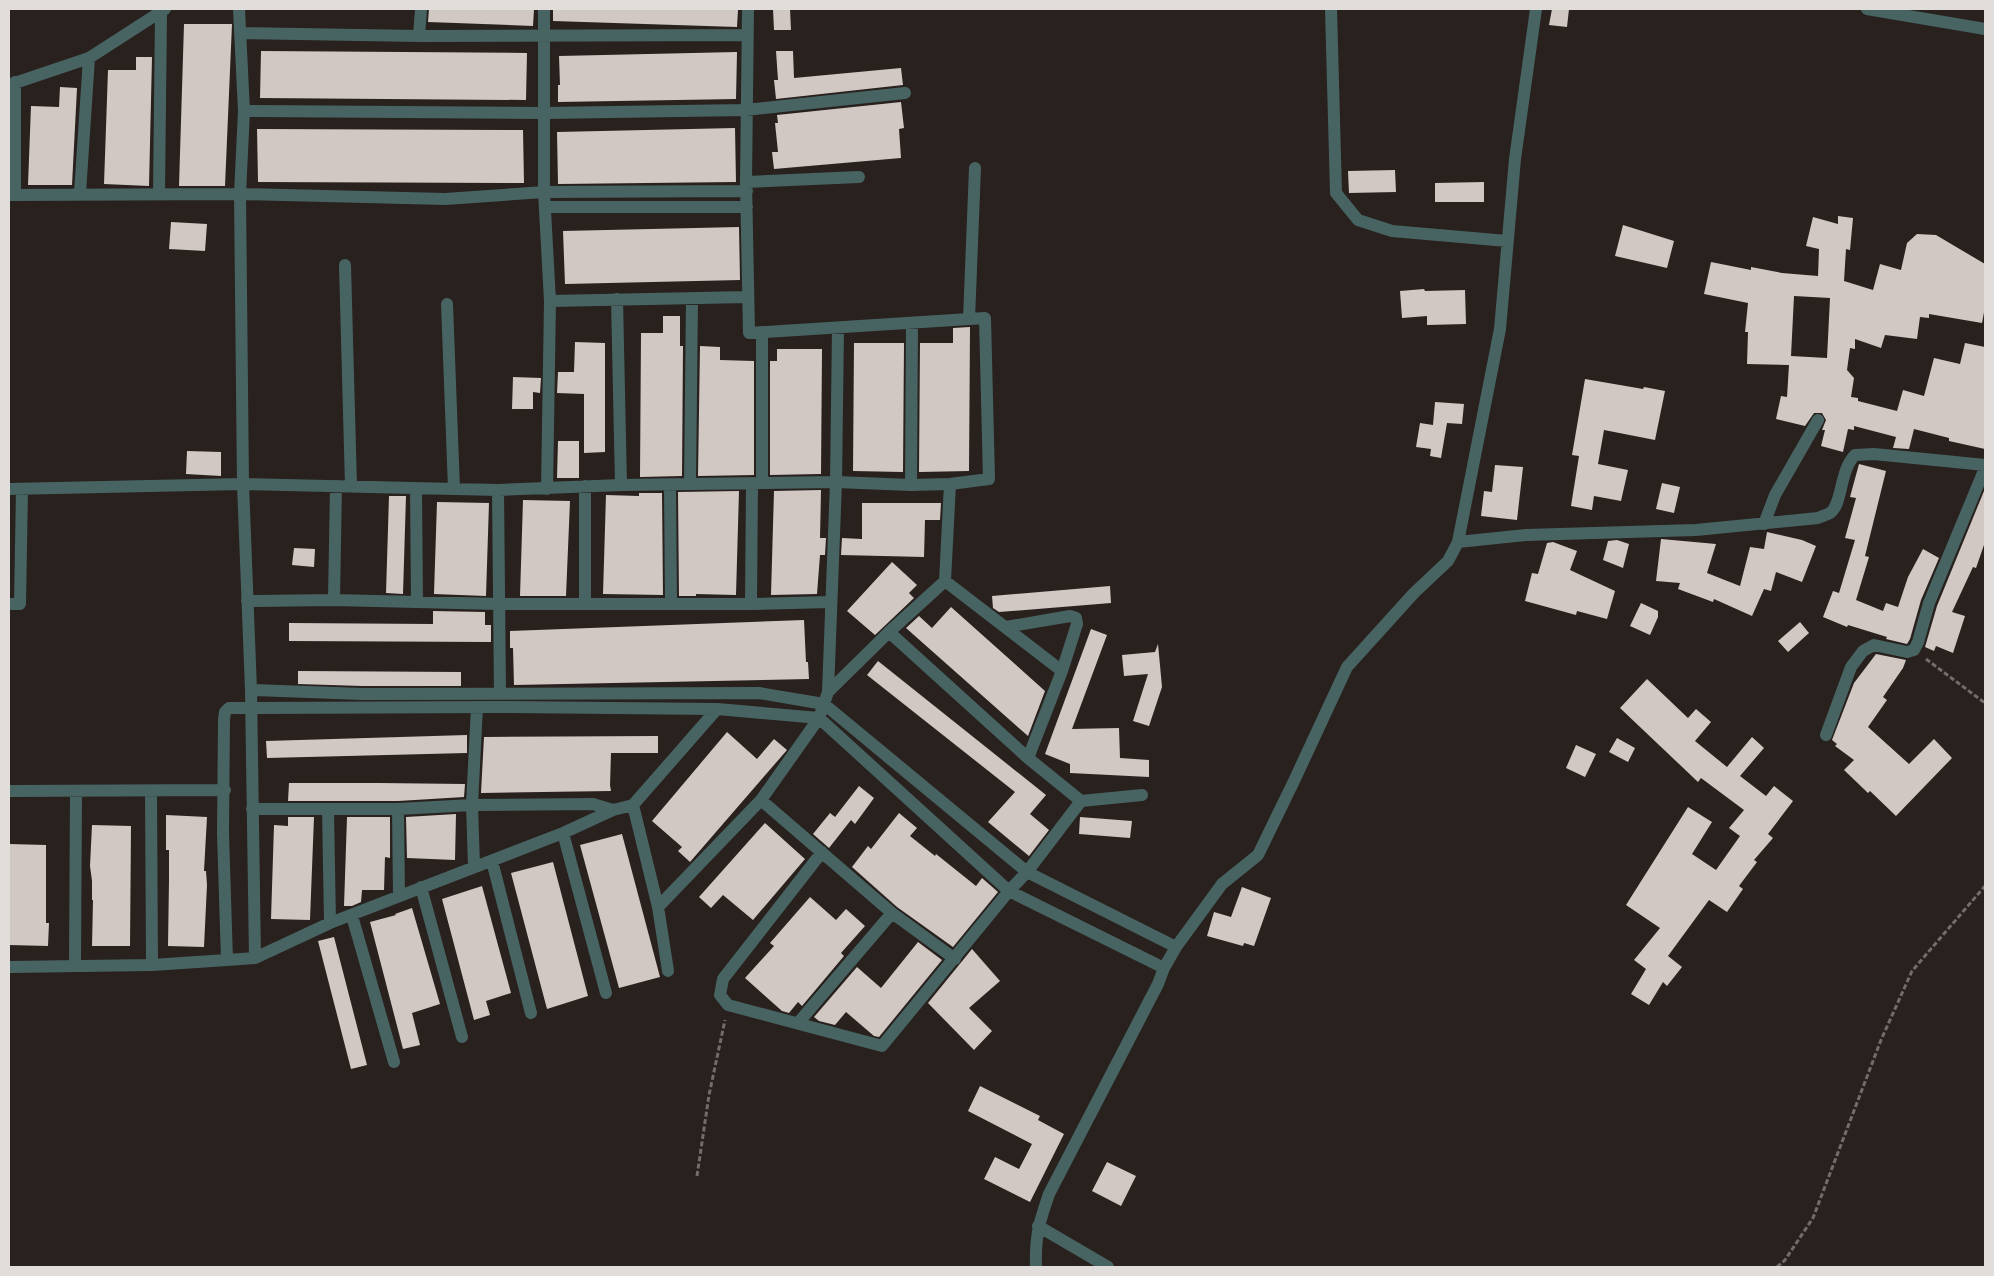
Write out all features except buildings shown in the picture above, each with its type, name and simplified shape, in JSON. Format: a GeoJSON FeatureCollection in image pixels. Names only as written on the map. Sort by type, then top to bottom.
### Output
{"type":"FeatureCollection","features":[{"type":"Feature","properties":{"kind":"street"},"geometry":{"type":"LineString","coordinates":[[239,9],[244,111],[240,194],[243,484],[251,690],[255,958]]}},
{"type":"Feature","properties":{"kind":"street"},"geometry":{"type":"LineString","coordinates":[[419,36],[421,9]]}},
{"type":"Feature","properties":{"kind":"street"},"geometry":{"type":"LineString","coordinates":[[544,9],[544,192],[550,301],[547,489]]}},
{"type":"Feature","properties":{"kind":"street"},"geometry":{"type":"LineString","coordinates":[[9,489],[243,484],[498,490],[670,484],[836,482],[911,485],[950,484],[989,479],[985,318],[749,333],[746,110],[748,9]]}},
{"type":"Feature","properties":{"kind":"street"},"geometry":{"type":"LineString","coordinates":[[1331,9],[1336,193],[1358,220],[1392,231],[1507,241]]}},
{"type":"Feature","properties":{"kind":"street"},"geometry":{"type":"LineString","coordinates":[[1036,1267],[1035,1243],[1038,1226],[1049,1194],[1176,947],[1222,884],[1258,855],[1347,667],[1414,593],[1448,561],[1458,542],[1500,329],[1515,159],[1536,9]]}},
{"type":"Feature","properties":{"kind":"street"},"geometry":{"type":"LineString","coordinates":[[1866,9],[1985,29]]}},
{"type":"Feature","properties":{"kind":"street"},"geometry":{"type":"LineString","coordinates":[[164,11],[89,58],[12,84],[12,195],[80,193],[240,194],[445,199],[544,192],[747,187],[859,177]]}},
{"type":"Feature","properties":{"kind":"street"},"geometry":{"type":"LineString","coordinates":[[159,194],[164,11]]}},
{"type":"Feature","properties":{"kind":"street"},"geometry":{"type":"LineString","coordinates":[[240,33],[419,36],[747,35]]}},
{"type":"Feature","properties":{"kind":"street"},"geometry":{"type":"LineString","coordinates":[[80,193],[89,58]]}},
{"type":"Feature","properties":{"kind":"street"},"geometry":{"type":"LineString","coordinates":[[244,111],[545,113],[746,110],[905,93]]}},
{"type":"Feature","properties":{"kind":"street"},"geometry":{"type":"LineString","coordinates":[[969,320],[975,168]]}},
{"type":"Feature","properties":{"kind":"street"},"geometry":{"type":"LineString","coordinates":[[545,207],[747,207]]}},
{"type":"Feature","properties":{"kind":"street"},"geometry":{"type":"LineString","coordinates":[[345,264],[351,486]]}},
{"type":"Feature","properties":{"kind":"street"},"geometry":{"type":"LineString","coordinates":[[550,301],[748,297]]}},
{"type":"Feature","properties":{"kind":"street"},"geometry":{"type":"LineString","coordinates":[[690,484],[692,298]]}},
{"type":"Feature","properties":{"kind":"street"},"geometry":{"type":"LineString","coordinates":[[617,299],[621,485]]}},
{"type":"Feature","properties":{"kind":"street"},"geometry":{"type":"LineString","coordinates":[[447,304],[454,489]]}},
{"type":"Feature","properties":{"kind":"street"},"geometry":{"type":"LineString","coordinates":[[911,485],[912,323]]}},
{"type":"Feature","properties":{"kind":"street"},"geometry":{"type":"LineString","coordinates":[[658,907],[761,800],[818,718],[828,692],[836,482],[838,328]]}},
{"type":"Feature","properties":{"kind":"street"},"geometry":{"type":"LineString","coordinates":[[751,604],[762,332]]}},
{"type":"Feature","properties":{"kind":"street"},"geometry":{"type":"LineString","coordinates":[[1764,524],[1775,494],[1818,420]]}},
{"type":"Feature","properties":{"kind":"street"},"geometry":{"type":"LineString","coordinates":[[1458,542],[1526,535],[1696,530],[1818,518],[1830,513],[1837,505],[1843,474],[1848,462],[1855,455],[1874,454],[1985,467],[1929,603],[1914,650],[1907,652],[1874,645],[1863,651],[1851,667],[1826,735]]}},
{"type":"Feature","properties":{"kind":"street"},"geometry":{"type":"LineString","coordinates":[[670,484],[671,603]]}},
{"type":"Feature","properties":{"kind":"street"},"geometry":{"type":"LineString","coordinates":[[828,692],[945,582],[950,484]]}},
{"type":"Feature","properties":{"kind":"street"},"geometry":{"type":"LineString","coordinates":[[334,600],[336,486]]}},
{"type":"Feature","properties":{"kind":"street"},"geometry":{"type":"LineString","coordinates":[[585,486],[585,604]]}},
{"type":"Feature","properties":{"kind":"street"},"geometry":{"type":"LineString","coordinates":[[9,604],[20,604],[22,489]]}},
{"type":"Feature","properties":{"kind":"street"},"geometry":{"type":"LineString","coordinates":[[416,489],[417,602]]}},
{"type":"Feature","properties":{"kind":"street"},"geometry":{"type":"LineString","coordinates":[[498,490],[500,693]]}},
{"type":"Feature","properties":{"kind":"street"},"geometry":{"type":"LineString","coordinates":[[945,582],[1062,671]]}},
{"type":"Feature","properties":{"kind":"street"},"geometry":{"type":"LineString","coordinates":[[247,601],[334,600],[498,604],[751,604],[831,602]]}},
{"type":"Feature","properties":{"kind":"street"},"geometry":{"type":"LineString","coordinates":[[1006,627],[1070,616],[1076,618],[1077,624],[1062,671],[1028,758]]}},
{"type":"Feature","properties":{"kind":"street"},"geometry":{"type":"LineString","coordinates":[[890,632],[1028,758],[1080,801],[1142,795]]}},
{"type":"Feature","properties":{"kind":"street"},"geometry":{"type":"LineString","coordinates":[[251,690],[362,694],[759,693],[824,704],[1027,872],[1176,947]]}},
{"type":"Feature","properties":{"kind":"street"},"geometry":{"type":"LineString","coordinates":[[227,960],[223,834],[225,712],[229,708],[477,707],[717,709],[818,718],[1009,891],[1164,968]]}},
{"type":"Feature","properties":{"kind":"street"},"geometry":{"type":"LineString","coordinates":[[474,867],[472,805],[477,707]]}},
{"type":"Feature","properties":{"kind":"street"},"geometry":{"type":"LineString","coordinates":[[9,967],[75,964],[152,965],[255,958],[330,923],[563,833],[612,810],[633,805],[717,709]]}},
{"type":"Feature","properties":{"kind":"street"},"geometry":{"type":"LineString","coordinates":[[9,790],[224,790]]}},
{"type":"Feature","properties":{"kind":"street"},"geometry":{"type":"LineString","coordinates":[[75,964],[76,791]]}},
{"type":"Feature","properties":{"kind":"street"},"geometry":{"type":"LineString","coordinates":[[151,791],[152,965]]}},
{"type":"Feature","properties":{"kind":"street"},"geometry":{"type":"LineString","coordinates":[[761,800],[892,912],[955,959]]}},
{"type":"Feature","properties":{"kind":"street"},"geometry":{"type":"LineString","coordinates":[[822,852],[723,979],[720,995],[728,1005],[882,1046],[1009,891],[1027,872],[1080,801]]}},
{"type":"Feature","properties":{"kind":"street"},"geometry":{"type":"LineString","coordinates":[[252,809],[398,809],[472,805],[593,804],[612,810]]}},
{"type":"Feature","properties":{"kind":"street"},"geometry":{"type":"LineString","coordinates":[[633,805],[658,907],[668,971]]}},
{"type":"Feature","properties":{"kind":"street"},"geometry":{"type":"LineString","coordinates":[[328,809],[330,923]]}},
{"type":"Feature","properties":{"kind":"street"},"geometry":{"type":"LineString","coordinates":[[398,809],[399,896]]}},
{"type":"Feature","properties":{"kind":"street"},"geometry":{"type":"LineString","coordinates":[[563,833],[606,993]]}},
{"type":"Feature","properties":{"kind":"street"},"geometry":{"type":"LineString","coordinates":[[492,860],[531,1013]]}},
{"type":"Feature","properties":{"kind":"street"},"geometry":{"type":"LineString","coordinates":[[421,888],[462,1037]]}},
{"type":"Feature","properties":{"kind":"street"},"geometry":{"type":"LineString","coordinates":[[798,1023],[892,912]]}},
{"type":"Feature","properties":{"kind":"street"},"geometry":{"type":"LineString","coordinates":[[352,916],[394,1062]]}},
{"type":"Feature","properties":{"kind":"street"},"geometry":{"type":"LineString","coordinates":[[1038,1226],[1108,1267]]}},
{"type":"Feature","properties":{"kind":"path"},"geometry":{"type":"LineString","coordinates":[[1914,650],[1985,703]]}},
{"type":"Feature","properties":{"kind":"path"},"geometry":{"type":"LineString","coordinates":[[1777,1267],[1785,1260],[1814,1218],[1881,1040],[1912,971],[1985,886]]}},
{"type":"Feature","properties":{"kind":"path"},"geometry":{"type":"LineString","coordinates":[[697,1176],[709,1095],[728,1005]]}}]}
